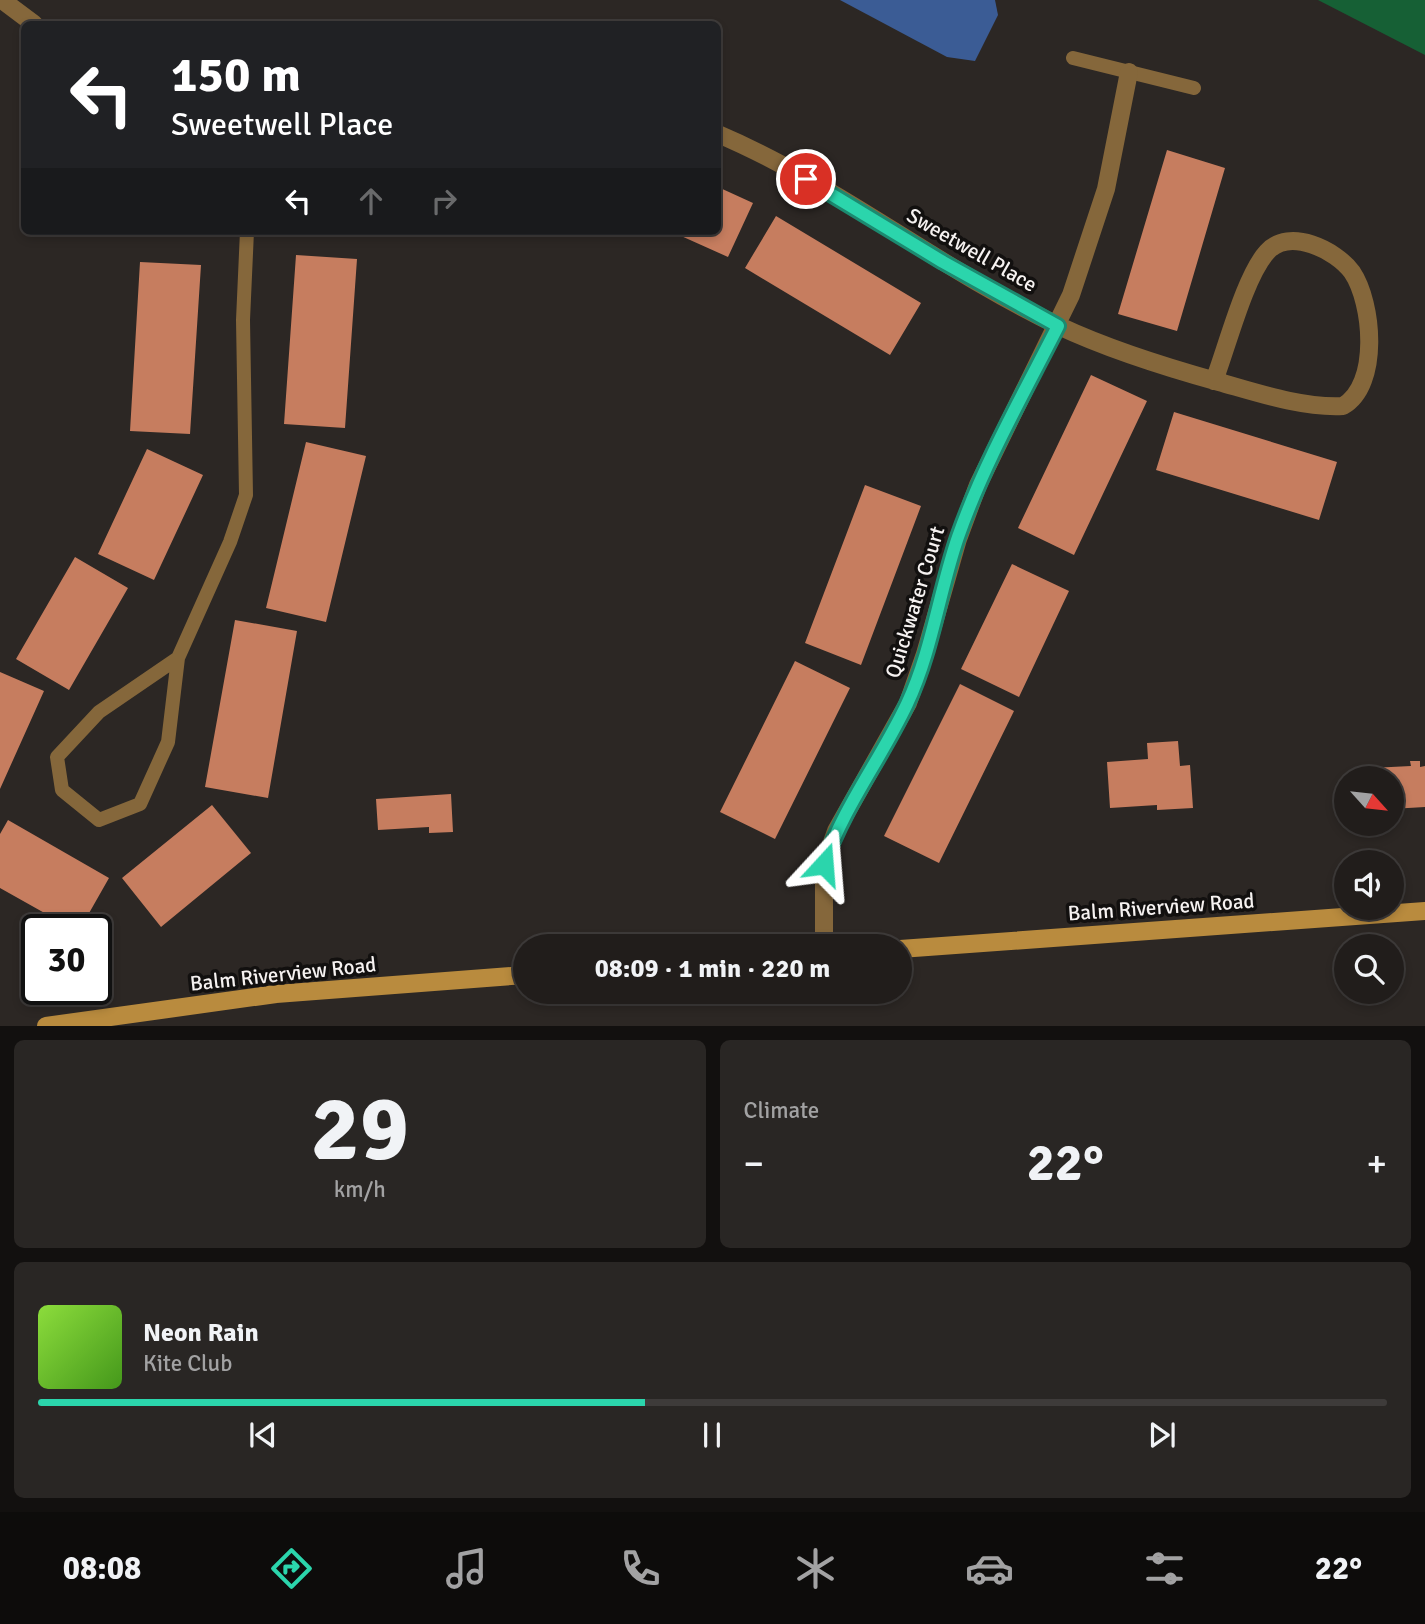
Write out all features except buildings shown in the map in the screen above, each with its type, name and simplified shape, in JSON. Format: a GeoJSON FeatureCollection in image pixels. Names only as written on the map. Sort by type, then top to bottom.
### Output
{"type":"FeatureCollection","features":[{"type":"Feature","properties":{"kind":"main road","name":"Balm Riverview Road"},"geometry":{"type":"LineString","coordinates":[[912,948],[1425,911]]}},
{"type":"Feature","properties":{"kind":"main road","name":"Balm Riverview Road"},"geometry":{"type":"LineString","coordinates":[[46,1026],[276,994],[513,976]]}},
{"type":"Feature","properties":{"kind":"street"},"geometry":{"type":"LineString","coordinates":[[2,0],[30,21]]}},
{"type":"Feature","properties":{"kind":"street","name":"Quickwater Court"},"geometry":{"type":"LineString","coordinates":[[824,934],[824,864],[836,831],[908,703],[958,539],[978,485],[1058,326],[1095,228],[1129,72]]}},
{"type":"Feature","properties":{"kind":"street","name":"Sweetwell Place"},"geometry":{"type":"LineString","coordinates":[[721,136],[806,179],[943,262],[1058,326],[1124,352],[1214,381],[1318,405],[1343,406],[1355,399],[1369,366],[1369,342],[1363,304],[1353,274],[1339,259],[1310,244],[1283,243],[1270,248],[1254,269],[1214,381]]}},
{"type":"Feature","properties":{"kind":"lane"},"geometry":{"type":"LineString","coordinates":[[1073,58],[1194,88]]}},
{"type":"Feature","properties":{"kind":"lane"},"geometry":{"type":"LineString","coordinates":[[178,658],[99,712],[57,757],[62,790],[99,820],[140,804],[168,742],[178,658],[230,541],[246,495],[243,320],[247,235]]}},
{"type":"Feature","properties":{"kind":"green space"},"geometry":{"type":"Polygon","coordinates":[[[1318,0],[1425,0],[1425,55],[1318,0]]]}},
{"type":"Feature","properties":{"kind":"water"},"geometry":{"type":"Polygon","coordinates":[[[840,0],[995,0],[998,15],[975,61],[947,57],[840,0]]]}},
{"type":"Feature","properties":{"kind":"route"},"geometry":{"type":"LineString","coordinates":[[806,179],[1006,299],[1058,326],[978,485],[958,539],[908,703],[852,799],[824,864]]}}]}
